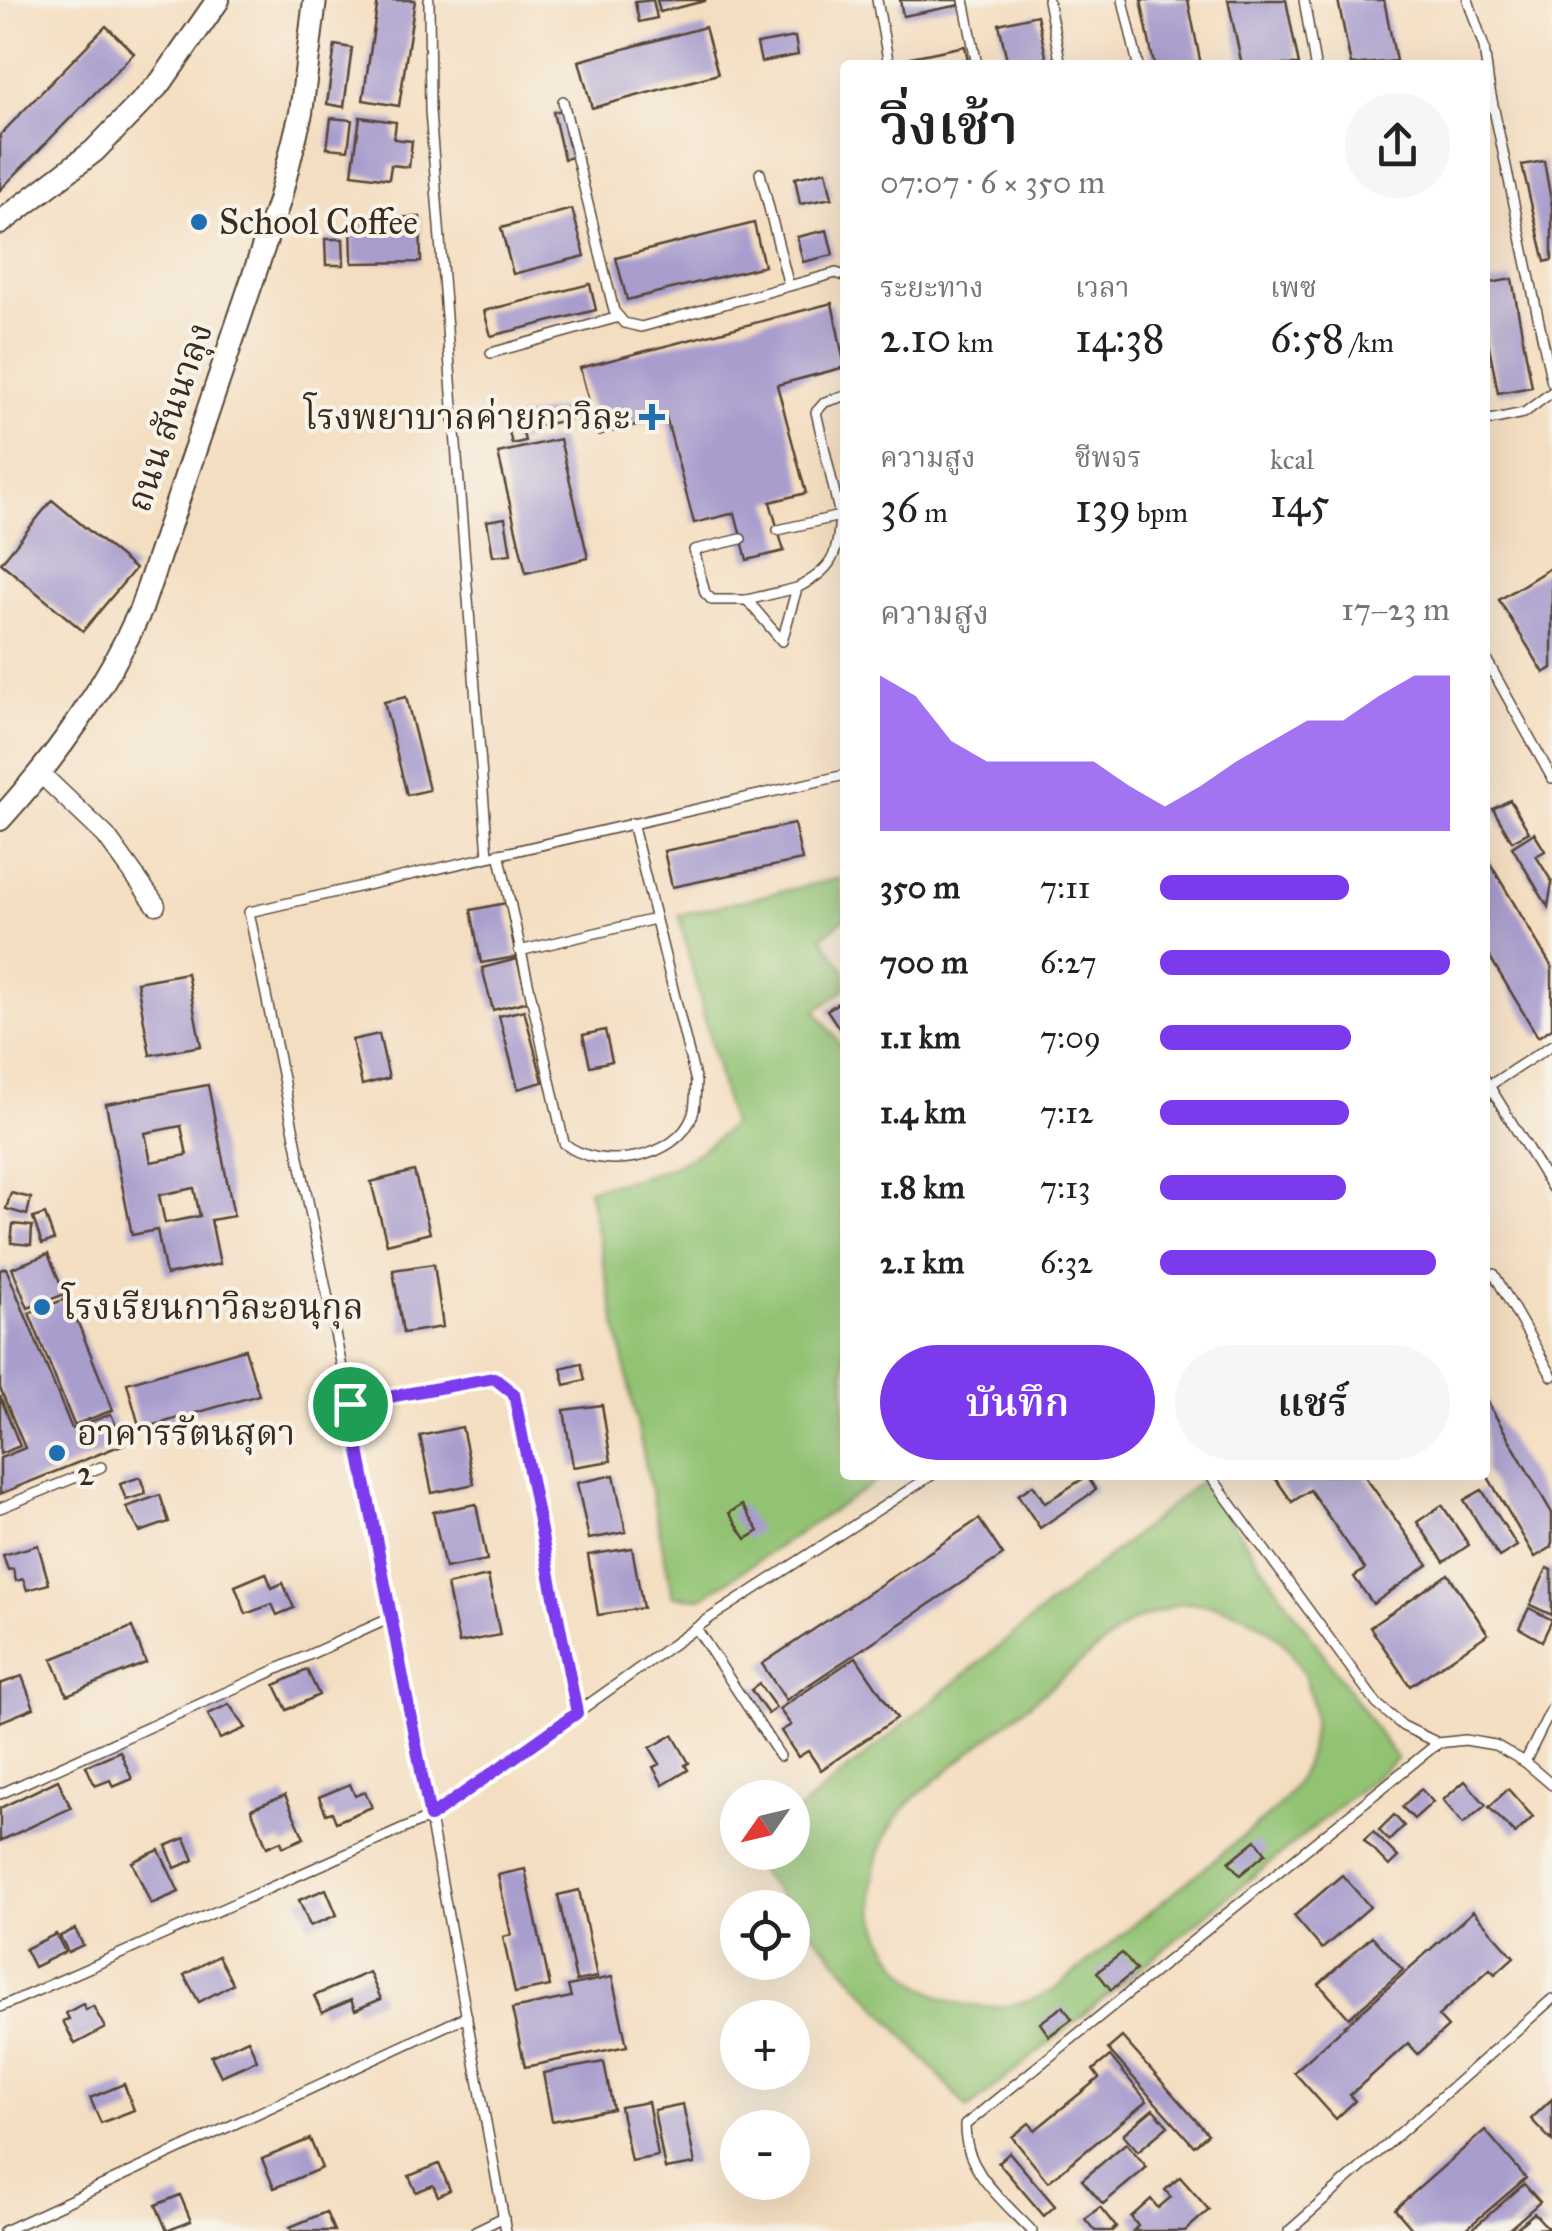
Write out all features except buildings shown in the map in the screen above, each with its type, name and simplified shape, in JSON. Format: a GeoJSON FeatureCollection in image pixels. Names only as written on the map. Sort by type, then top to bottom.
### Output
{"type":"FeatureCollection","features":[{"type":"Feature","properties":{"kind":"street"},"geometry":{"type":"LineString","coordinates":[[0,224],[94,151],[121,124],[161,82],[218,0]]}},
{"type":"Feature","properties":{"kind":"street","name":"ถนน สันนาลุง"},"geometry":{"type":"LineString","coordinates":[[0,819],[77,728],[114,668],[141,609],[279,201],[301,114],[315,0]]}},
{"type":"Feature","properties":{"kind":"street"},"geometry":{"type":"LineString","coordinates":[[41,774],[106,836],[156,904]]}},
{"type":"Feature","properties":{"kind":"lane"},"geometry":{"type":"LineString","coordinates":[[429,0],[430,111],[494,854],[564,1143],[576,1154],[604,1159],[648,1154],[676,1140],[694,1115],[696,1082],[632,822]]}},
{"type":"Feature","properties":{"kind":"lane"},"geometry":{"type":"LineString","coordinates":[[877,0],[889,60]]}},
{"type":"Feature","properties":{"kind":"lane"},"geometry":{"type":"LineString","coordinates":[[964,0],[977,60]]}},
{"type":"Feature","properties":{"kind":"lane"},"geometry":{"type":"LineString","coordinates":[[1048,0],[1060,60]]}},
{"type":"Feature","properties":{"kind":"lane"},"geometry":{"type":"LineString","coordinates":[[1124,0],[1137,60]]}},
{"type":"Feature","properties":{"kind":"lane"},"geometry":{"type":"LineString","coordinates":[[1304,0],[1315,60]]}},
{"type":"Feature","properties":{"kind":"lane"},"geometry":{"type":"LineString","coordinates":[[1468,0],[1485,60]]}},
{"type":"Feature","properties":{"kind":"lane"},"geometry":{"type":"LineString","coordinates":[[562,100],[614,311],[624,323],[642,327],[840,274]]}},
{"type":"Feature","properties":{"kind":"lane"},"geometry":{"type":"LineString","coordinates":[[1490,100],[1552,383]]}},
{"type":"Feature","properties":{"kind":"lane"},"geometry":{"type":"LineString","coordinates":[[760,173],[789,286]]}},
{"type":"Feature","properties":{"kind":"lane"},"geometry":{"type":"LineString","coordinates":[[491,353],[619,317]]}},
{"type":"Feature","properties":{"kind":"lane"},"geometry":{"type":"LineString","coordinates":[[1490,420],[1524,412],[1552,392]]}},
{"type":"Feature","properties":{"kind":"lane"},"geometry":{"type":"LineString","coordinates":[[741,539],[694,550],[705,593],[712,600],[747,600],[797,588],[825,573],[838,546],[840,516],[816,412],[825,402],[840,398]]}},
{"type":"Feature","properties":{"kind":"lane"},"geometry":{"type":"LineString","coordinates":[[778,530],[840,516]]}},
{"type":"Feature","properties":{"kind":"lane"},"geometry":{"type":"LineString","coordinates":[[747,600],[782,641],[797,588]]}},
{"type":"Feature","properties":{"kind":"lane"},"geometry":{"type":"LineString","coordinates":[[1490,666],[1552,778]]}},
{"type":"Feature","properties":{"kind":"lane"},"geometry":{"type":"LineString","coordinates":[[506,2231],[393,1617],[249,912],[840,776]]}},
{"type":"Feature","properties":{"kind":"lane"},"geometry":{"type":"LineString","coordinates":[[519,950],[655,919]]}},
{"type":"Feature","properties":{"kind":"lane"},"geometry":{"type":"LineString","coordinates":[[1490,1083],[1552,1046]]}},
{"type":"Feature","properties":{"kind":"lane"},"geometry":{"type":"LineString","coordinates":[[1490,1091],[1552,1188]]}},
{"type":"Feature","properties":{"kind":"lane"},"geometry":{"type":"LineString","coordinates":[[1494,1274],[1552,1376]]}},
{"type":"Feature","properties":{"kind":"lane"},"geometry":{"type":"LineString","coordinates":[[350,1404],[494,1378],[514,1394],[577,1713]]}},
{"type":"Feature","properties":{"kind":"lane"},"geometry":{"type":"LineString","coordinates":[[0,1508],[101,1467]]}},
{"type":"Feature","properties":{"kind":"lane"},"geometry":{"type":"LineString","coordinates":[[0,2007],[430,1817],[696,1628],[924,1480]]}},
{"type":"Feature","properties":{"kind":"lane"},"geometry":{"type":"LineString","coordinates":[[1214,1480],[1377,1704],[1404,1726],[1438,1743]]}},
{"type":"Feature","properties":{"kind":"lane"},"geometry":{"type":"LineString","coordinates":[[0,1794],[393,1617]]}},
{"type":"Feature","properties":{"kind":"lane"},"geometry":{"type":"LineString","coordinates":[[696,1628],[780,1756]]}},
{"type":"Feature","properties":{"kind":"lane"},"geometry":{"type":"LineString","coordinates":[[1525,1762],[1552,1708]]}},
{"type":"Feature","properties":{"kind":"lane"},"geometry":{"type":"LineString","coordinates":[[1032,2231],[971,2162],[965,2144],[965,2125],[1438,1743],[1465,1740],[1495,1745],[1525,1762],[1552,1785]]}},
{"type":"Feature","properties":{"kind":"lane"},"geometry":{"type":"LineString","coordinates":[[1289,2231],[1552,1999]]}},
{"type":"Feature","properties":{"kind":"lane"},"geometry":{"type":"LineString","coordinates":[[4,2231],[467,2016]]}},
{"type":"Feature","properties":{"kind":"lane"},"geometry":{"type":"LineString","coordinates":[[475,2231],[504,2217]]}},
{"type":"Feature","properties":{"kind":"green space"},"geometry":{"type":"Polygon","coordinates":[[[840,878],[840,922],[822,937],[840,963],[840,993],[816,1011],[840,1045],[840,1480],[878,1480],[701,1598],[673,1596],[588,1189],[648,1175],[682,1162],[731,1125],[679,915],[840,878]]]}},
{"type":"Feature","properties":{"kind":"green space"},"geometry":{"type":"Polygon","coordinates":[[[1202,1480],[1397,1759],[968,2109],[810,1929],[810,1890],[776,1890],[758,1870],[810,1870],[810,1801],[1202,1480]],[[1181,1603],[1129,1623],[914,1798],[885,1839],[874,1882],[878,1923],[896,1959],[925,1987],[962,2004],[1006,2006],[1054,1990],[1274,1811],[1299,1777],[1311,1742],[1312,1707],[1303,1674],[1285,1645],[1257,1622],[1223,1608],[1181,1603]]]}},
{"type":"Feature","properties":{"kind":"place","name":"School Coffee"},"geometry":{"type":"Point","coordinates":[199,222]}},
{"type":"Feature","properties":{"kind":"place","name":"โรงพยาบาลค่ายกาวิละ"},"geometry":{"type":"Point","coordinates":[652,417]}},
{"type":"Feature","properties":{"kind":"place","name":"โรงเรียนกาวิละอนุกุล"},"geometry":{"type":"Point","coordinates":[42,1307]}},
{"type":"Feature","properties":{"kind":"place","name":"อาคารรัตนสุดา 2"},"geometry":{"type":"Point","coordinates":[57,1453]}},
{"type":"Feature","properties":{"kind":"route"},"geometry":{"type":"LineString","coordinates":[[494,1378],[514,1394],[577,1713],[430,1817],[393,1617],[350,1404],[494,1378]]}}]}
